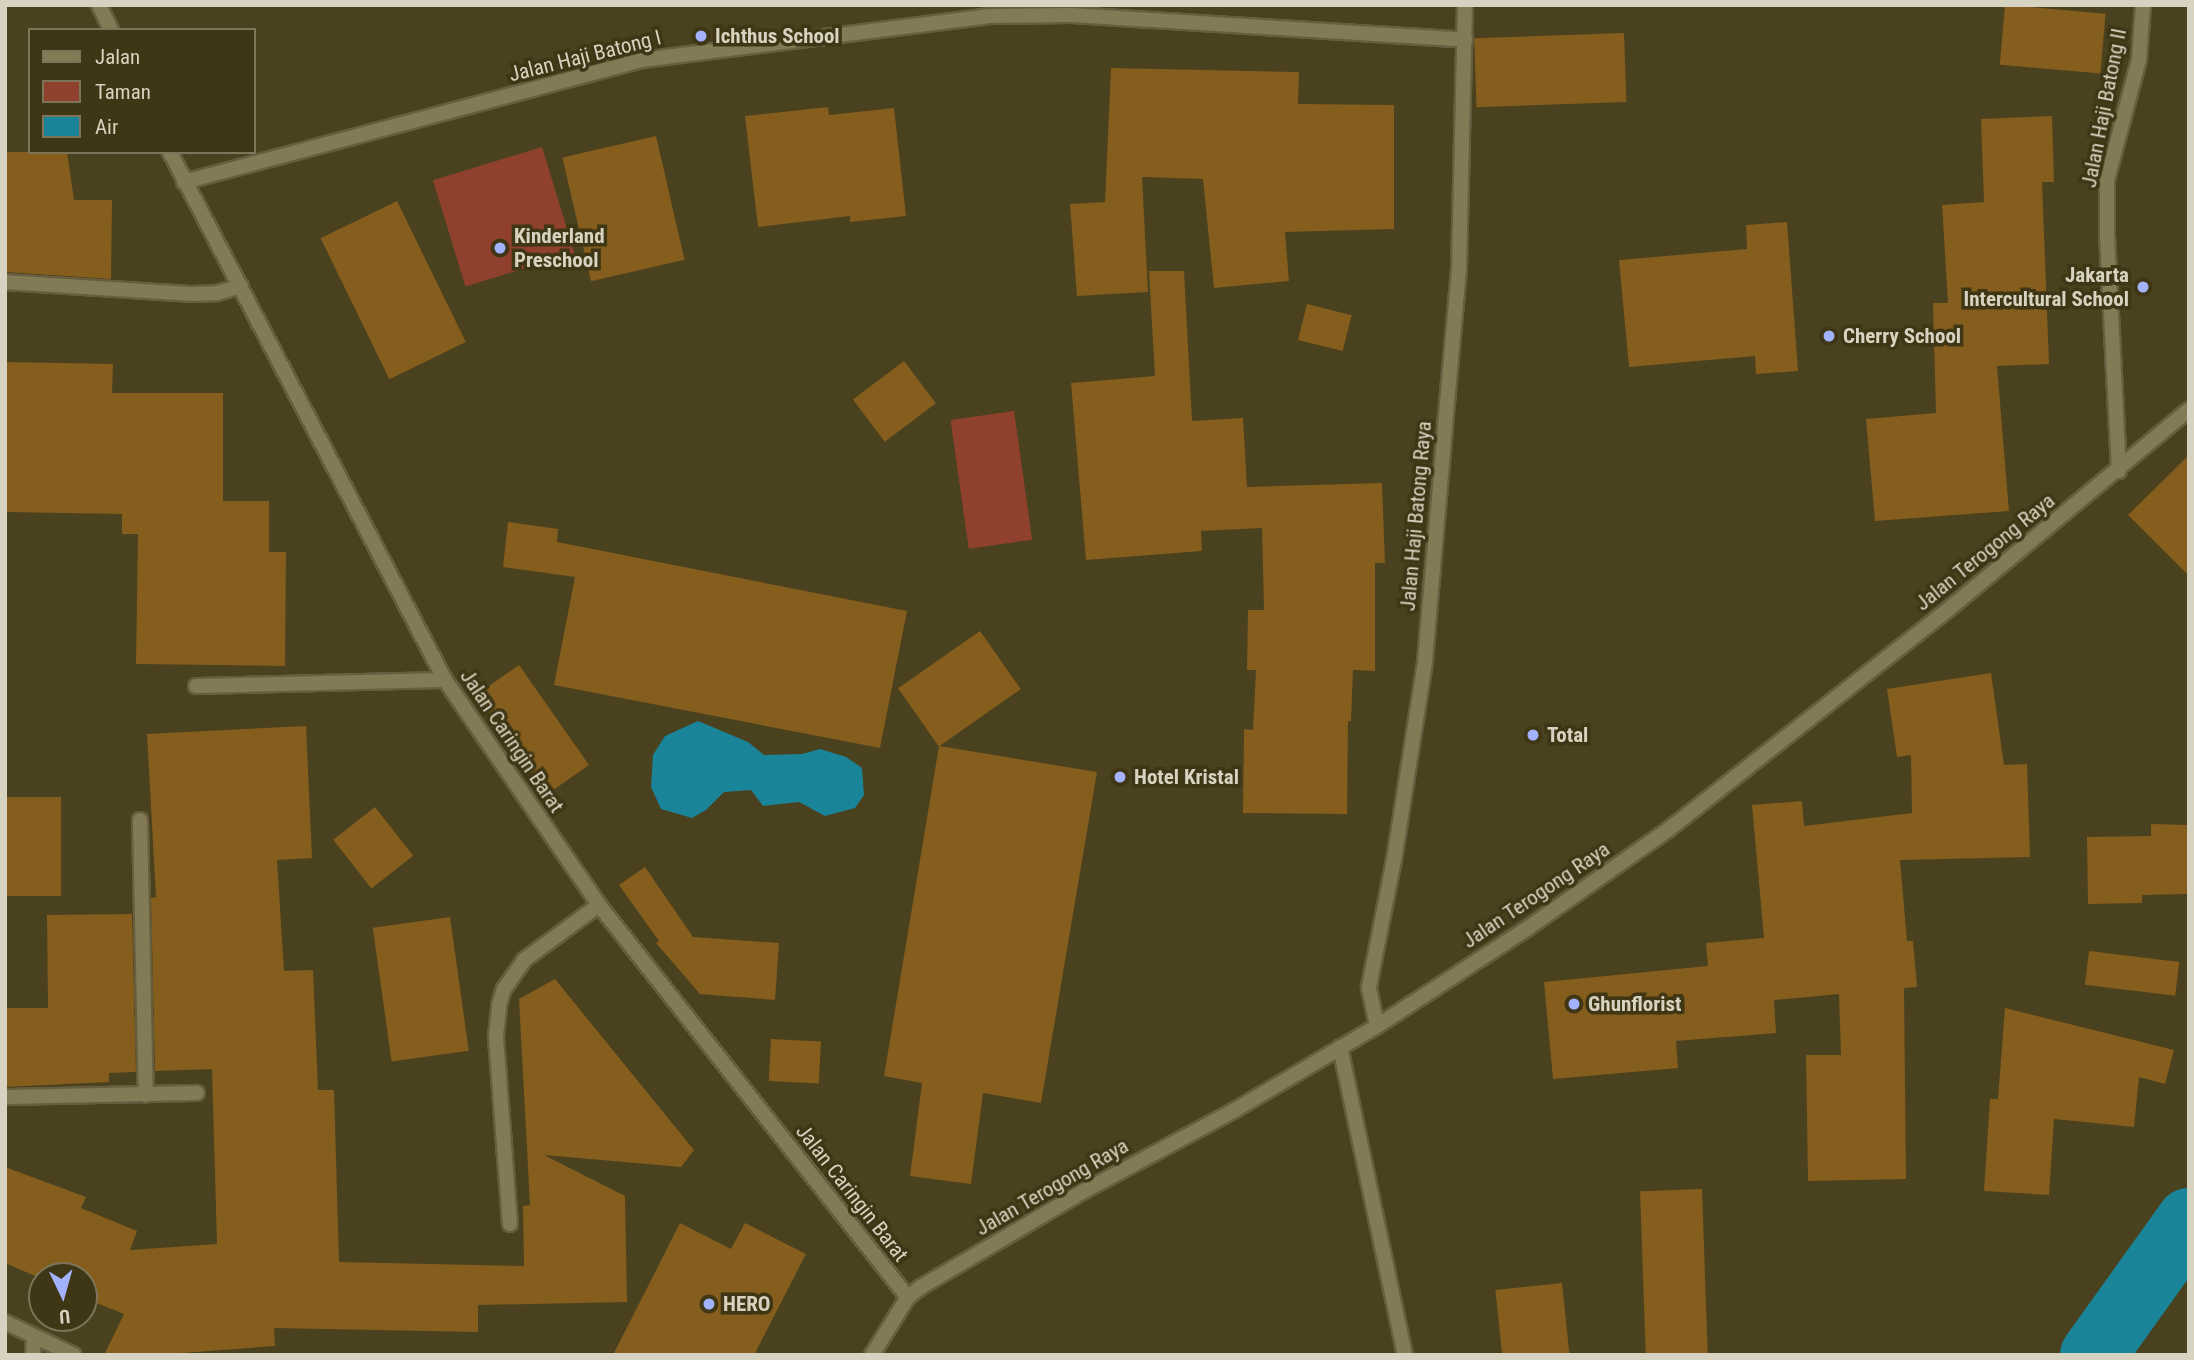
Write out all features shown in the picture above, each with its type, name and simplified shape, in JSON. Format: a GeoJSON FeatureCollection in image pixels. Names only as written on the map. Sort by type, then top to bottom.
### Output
{"type":"FeatureCollection","features":[{"type":"Feature","properties":{"kind":"street"},"geometry":{"type":"LineString","coordinates":[[99,5],[110,28]]}},
{"type":"Feature","properties":{"kind":"street","name":"Jalan Haji Batong Raya"},"geometry":{"type":"LineString","coordinates":[[1377,1026],[1369,987],[1394,860],[1425,661],[1459,270],[1465,5]]}},
{"type":"Feature","properties":{"kind":"street","name":"Jalan Haji Batong II"},"geometry":{"type":"LineString","coordinates":[[2119,471],[2107,238],[2107,180],[2139,61],[2143,5]]}},
{"type":"Feature","properties":{"kind":"street","name":"Jalan Haji Batong I"},"geometry":{"type":"LineString","coordinates":[[184,182],[642,60],[1003,10],[1465,40]]}},
{"type":"Feature","properties":{"kind":"street","name":"Jalan Caringin Barat"},"geometry":{"type":"LineString","coordinates":[[171,154],[445,680],[599,905],[908,1297]]}},
{"type":"Feature","properties":{"kind":"street"},"geometry":{"type":"LineString","coordinates":[[5,282],[193,293],[217,293],[241,286]]}},
{"type":"Feature","properties":{"kind":"street","name":"Jalan Terogong Raya"},"geometry":{"type":"LineString","coordinates":[[872,1355],[908,1297],[1084,1191],[1235,1110],[1377,1026],[1525,930],[1668,830],[1949,609],[2119,471],[2189,410]]}},
{"type":"Feature","properties":{"kind":"street"},"geometry":{"type":"LineString","coordinates":[[195,686],[445,680]]}},
{"type":"Feature","properties":{"kind":"street"},"geometry":{"type":"LineString","coordinates":[[140,820],[146,1095]]}},
{"type":"Feature","properties":{"kind":"street"},"geometry":{"type":"LineString","coordinates":[[510,1224],[496,1036],[499,1005],[504,989],[524,960],[599,905]]}},
{"type":"Feature","properties":{"kind":"street"},"geometry":{"type":"LineString","coordinates":[[1340,1047],[1405,1355]]}},
{"type":"Feature","properties":{"kind":"street"},"geometry":{"type":"LineString","coordinates":[[5,1097],[197,1093]]}},
{"type":"Feature","properties":{"kind":"street"},"geometry":{"type":"LineString","coordinates":[[5,1322],[74,1355]]}},
{"type":"Feature","properties":{"kind":"street"},"geometry":{"type":"LineString","coordinates":[[33,1355],[34,1336]]}},
{"type":"Feature","properties":{"kind":"green space"},"geometry":{"type":"Polygon","coordinates":[[[542,147],[574,253],[465,286],[433,180],[542,147]]]}},
{"type":"Feature","properties":{"kind":"green space"},"geometry":{"type":"Polygon","coordinates":[[[1014,411],[1032,540],[969,549],[951,420],[1014,411]]]}},
{"type":"Feature","properties":{"kind":"water"},"geometry":{"type":"Polygon","coordinates":[[[698,721],[748,742],[764,755],[802,754],[820,749],[846,757],[862,768],[864,795],[855,808],[825,816],[799,802],[763,806],[751,790],[724,792],[706,810],[692,818],[661,809],[651,787],[653,755],[665,736],[698,721]]]}},
{"type":"Feature","properties":{"kind":"building"},"geometry":{"type":"Polygon","coordinates":[[[2005,5],[2106,14],[2100,74],[2000,65],[2005,5]]]}},
{"type":"Feature","properties":{"kind":"building"},"geometry":{"type":"Polygon","coordinates":[[[1624,33],[1626,102],[1476,107],[1474,38],[1624,33]]]}},
{"type":"Feature","properties":{"kind":"building"},"geometry":{"type":"Polygon","coordinates":[[[1111,68],[1299,72],[1298,104],[1394,105],[1394,229],[1285,232],[1289,281],[1214,288],[1203,179],[1142,177],[1148,292],[1077,296],[1070,204],[1105,202],[1111,68]]]}},
{"type":"Feature","properties":{"kind":"building"},"geometry":{"type":"Polygon","coordinates":[[[828,107],[829,115],[894,108],[906,216],[850,222],[850,216],[758,227],[745,116],[828,107]]]}},
{"type":"Feature","properties":{"kind":"building"},"geometry":{"type":"Polygon","coordinates":[[[2052,116],[2054,182],[2042,182],[2049,364],[1997,366],[2009,511],[1875,521],[1866,419],[1936,413],[1933,303],[1948,303],[1942,205],[1984,202],[1981,119],[2052,116]]]}},
{"type":"Feature","properties":{"kind":"building"},"geometry":{"type":"Polygon","coordinates":[[[656,136],[685,260],[591,281],[562,158],[656,136]]]}},
{"type":"Feature","properties":{"kind":"building"},"geometry":{"type":"Polygon","coordinates":[[[5,152],[67,154],[74,200],[112,200],[111,279],[5,272],[5,152]]]}},
{"type":"Feature","properties":{"kind":"building"},"geometry":{"type":"Polygon","coordinates":[[[397,201],[466,342],[389,379],[321,238],[397,201]]]}},
{"type":"Feature","properties":{"kind":"building"},"geometry":{"type":"Polygon","coordinates":[[[1787,222],[1798,371],[1756,374],[1755,356],[1629,367],[1619,260],[1747,249],[1746,225],[1787,222]]]}},
{"type":"Feature","properties":{"kind":"building"},"geometry":{"type":"Polygon","coordinates":[[[1149,271],[1184,271],[1192,421],[1243,418],[1247,487],[1382,483],[1385,563],[1375,563],[1375,671],[1353,670],[1351,721],[1348,721],[1347,814],[1243,813],[1244,729],[1253,730],[1256,670],[1247,670],[1248,610],[1264,610],[1262,528],[1201,531],[1202,551],[1086,560],[1071,383],[1155,376],[1149,271]]]}},
{"type":"Feature","properties":{"kind":"building"},"geometry":{"type":"Polygon","coordinates":[[[1307,304],[1352,315],[1343,351],[1298,340],[1307,304]]]}},
{"type":"Feature","properties":{"kind":"building"},"geometry":{"type":"Polygon","coordinates":[[[904,361],[936,403],[885,442],[853,400],[904,361]]]}},
{"type":"Feature","properties":{"kind":"building"},"geometry":{"type":"Polygon","coordinates":[[[5,362],[113,364],[112,393],[223,393],[223,501],[269,501],[269,552],[286,552],[285,666],[136,664],[138,534],[122,534],[122,514],[5,512],[5,362]]]}},
{"type":"Feature","properties":{"kind":"building"},"geometry":{"type":"Polygon","coordinates":[[[2189,455],[2189,576],[2128,515],[2189,455]]]}},
{"type":"Feature","properties":{"kind":"building"},"geometry":{"type":"Polygon","coordinates":[[[508,522],[558,529],[557,542],[907,611],[880,748],[554,685],[575,577],[503,567],[508,522]]]}},
{"type":"Feature","properties":{"kind":"building"},"geometry":{"type":"Polygon","coordinates":[[[980,631],[1021,689],[939,747],[898,688],[980,631]]]}},
{"type":"Feature","properties":{"kind":"building"},"geometry":{"type":"Polygon","coordinates":[[[519,665],[589,765],[546,795],[476,695],[519,665]]]}},
{"type":"Feature","properties":{"kind":"building"},"geometry":{"type":"Polygon","coordinates":[[[1991,673],[2004,765],[2027,764],[2030,857],[1900,860],[1907,941],[1913,941],[1917,987],[1904,988],[1906,1179],[1808,1181],[1806,1055],[1841,1055],[1839,994],[1774,1000],[1776,1033],[1676,1041],[1678,1068],[1553,1079],[1544,982],[1708,966],[1706,943],[1764,938],[1752,805],[1802,801],[1804,826],[1912,813],[1911,755],[1897,757],[1887,689],[1991,673]]]}},
{"type":"Feature","properties":{"kind":"building"},"geometry":{"type":"Polygon","coordinates":[[[306,726],[312,858],[277,860],[284,971],[313,970],[318,1090],[334,1090],[339,1262],[524,1266],[523,1206],[530,1205],[519,999],[555,979],[694,1150],[681,1167],[544,1155],[625,1196],[627,1302],[478,1305],[478,1332],[274,1328],[275,1346],[155,1355],[104,1355],[124,1314],[98,1304],[98,1262],[28,1262],[28,1273],[5,1263],[5,1167],[86,1197],[81,1208],[137,1231],[130,1250],[217,1244],[212,1069],[155,1071],[151,898],[156,897],[147,734],[306,726]]]}},
{"type":"Feature","properties":{"kind":"building"},"geometry":{"type":"Polygon","coordinates":[[[939,746],[1097,772],[1041,1103],[983,1093],[971,1184],[910,1176],[922,1083],[884,1076],[939,746]]]}},
{"type":"Feature","properties":{"kind":"building"},"geometry":{"type":"Polygon","coordinates":[[[5,797],[61,797],[61,896],[5,896],[5,797]]]}},
{"type":"Feature","properties":{"kind":"building"},"geometry":{"type":"Polygon","coordinates":[[[375,807],[413,856],[371,888],[333,840],[375,807]]]}},
{"type":"Feature","properties":{"kind":"building"},"geometry":{"type":"Polygon","coordinates":[[[2151,824],[2188,825],[2188,894],[2142,895],[2142,903],[2088,904],[2087,837],[2151,836],[2151,824]]]}},
{"type":"Feature","properties":{"kind":"building"},"geometry":{"type":"Polygon","coordinates":[[[645,867],[693,937],[779,943],[775,1000],[700,994],[656,943],[659,941],[619,885],[645,867]]]}},
{"type":"Feature","properties":{"kind":"building"},"geometry":{"type":"Polygon","coordinates":[[[132,914],[136,1072],[109,1073],[109,1082],[5,1087],[5,1008],[48,1008],[47,915],[132,914]]]}},
{"type":"Feature","properties":{"kind":"building"},"geometry":{"type":"Polygon","coordinates":[[[450,917],[469,1051],[392,1062],[373,928],[450,917]]]}},
{"type":"Feature","properties":{"kind":"building"},"geometry":{"type":"Polygon","coordinates":[[[2089,951],[2179,962],[2175,996],[2085,985],[2089,951]]]}},
{"type":"Feature","properties":{"kind":"building"},"geometry":{"type":"Polygon","coordinates":[[[2005,1008],[2174,1050],[2165,1084],[2139,1077],[2134,1127],[2054,1119],[2049,1195],[1984,1191],[1990,1099],[1998,1099],[2005,1008]]]}},
{"type":"Feature","properties":{"kind":"building"},"geometry":{"type":"Polygon","coordinates":[[[771,1039],[821,1042],[819,1084],[769,1081],[771,1039]]]}},
{"type":"Feature","properties":{"kind":"building"},"geometry":{"type":"Polygon","coordinates":[[[1702,1189],[1708,1355],[1646,1355],[1640,1191],[1702,1189]]]}},
{"type":"Feature","properties":{"kind":"building","name":"HERO"},"geometry":{"type":"Polygon","coordinates":[[[680,1223],[731,1249],[745,1223],[806,1254],[754,1355],[613,1355],[680,1223]]]}},
{"type":"Feature","properties":{"kind":"building"},"geometry":{"type":"Polygon","coordinates":[[[1562,1283],[1570,1355],[1502,1355],[1495,1290],[1562,1283]]]}},
{"type":"Feature","properties":{"kind":"waterway"},"geometry":{"type":"LineString","coordinates":[[2093,1355],[2189,1221]]}},
{"type":"Feature","properties":{"kind":"place","name":"Ichthus School"},"geometry":{"type":"Point","coordinates":[701,36]}},
{"type":"Feature","properties":{"kind":"place","name":"Kinderland Preschool"},"geometry":{"type":"Point","coordinates":[500,248]}},
{"type":"Feature","properties":{"kind":"place","name":"Jakarta Intercultural School"},"geometry":{"type":"Point","coordinates":[2143,287]}},
{"type":"Feature","properties":{"kind":"place","name":"Cherry School"},"geometry":{"type":"Point","coordinates":[1829,336]}},
{"type":"Feature","properties":{"kind":"place","name":"Total"},"geometry":{"type":"Point","coordinates":[1533,735]}},
{"type":"Feature","properties":{"kind":"place","name":"Hotel Kristal"},"geometry":{"type":"Point","coordinates":[1120,777]}},
{"type":"Feature","properties":{"kind":"place","name":"Ghunflorist"},"geometry":{"type":"Point","coordinates":[1574,1004]}},
{"type":"Feature","properties":{"kind":"place","name":"HERO"},"geometry":{"type":"Point","coordinates":[709,1304]}}]}
